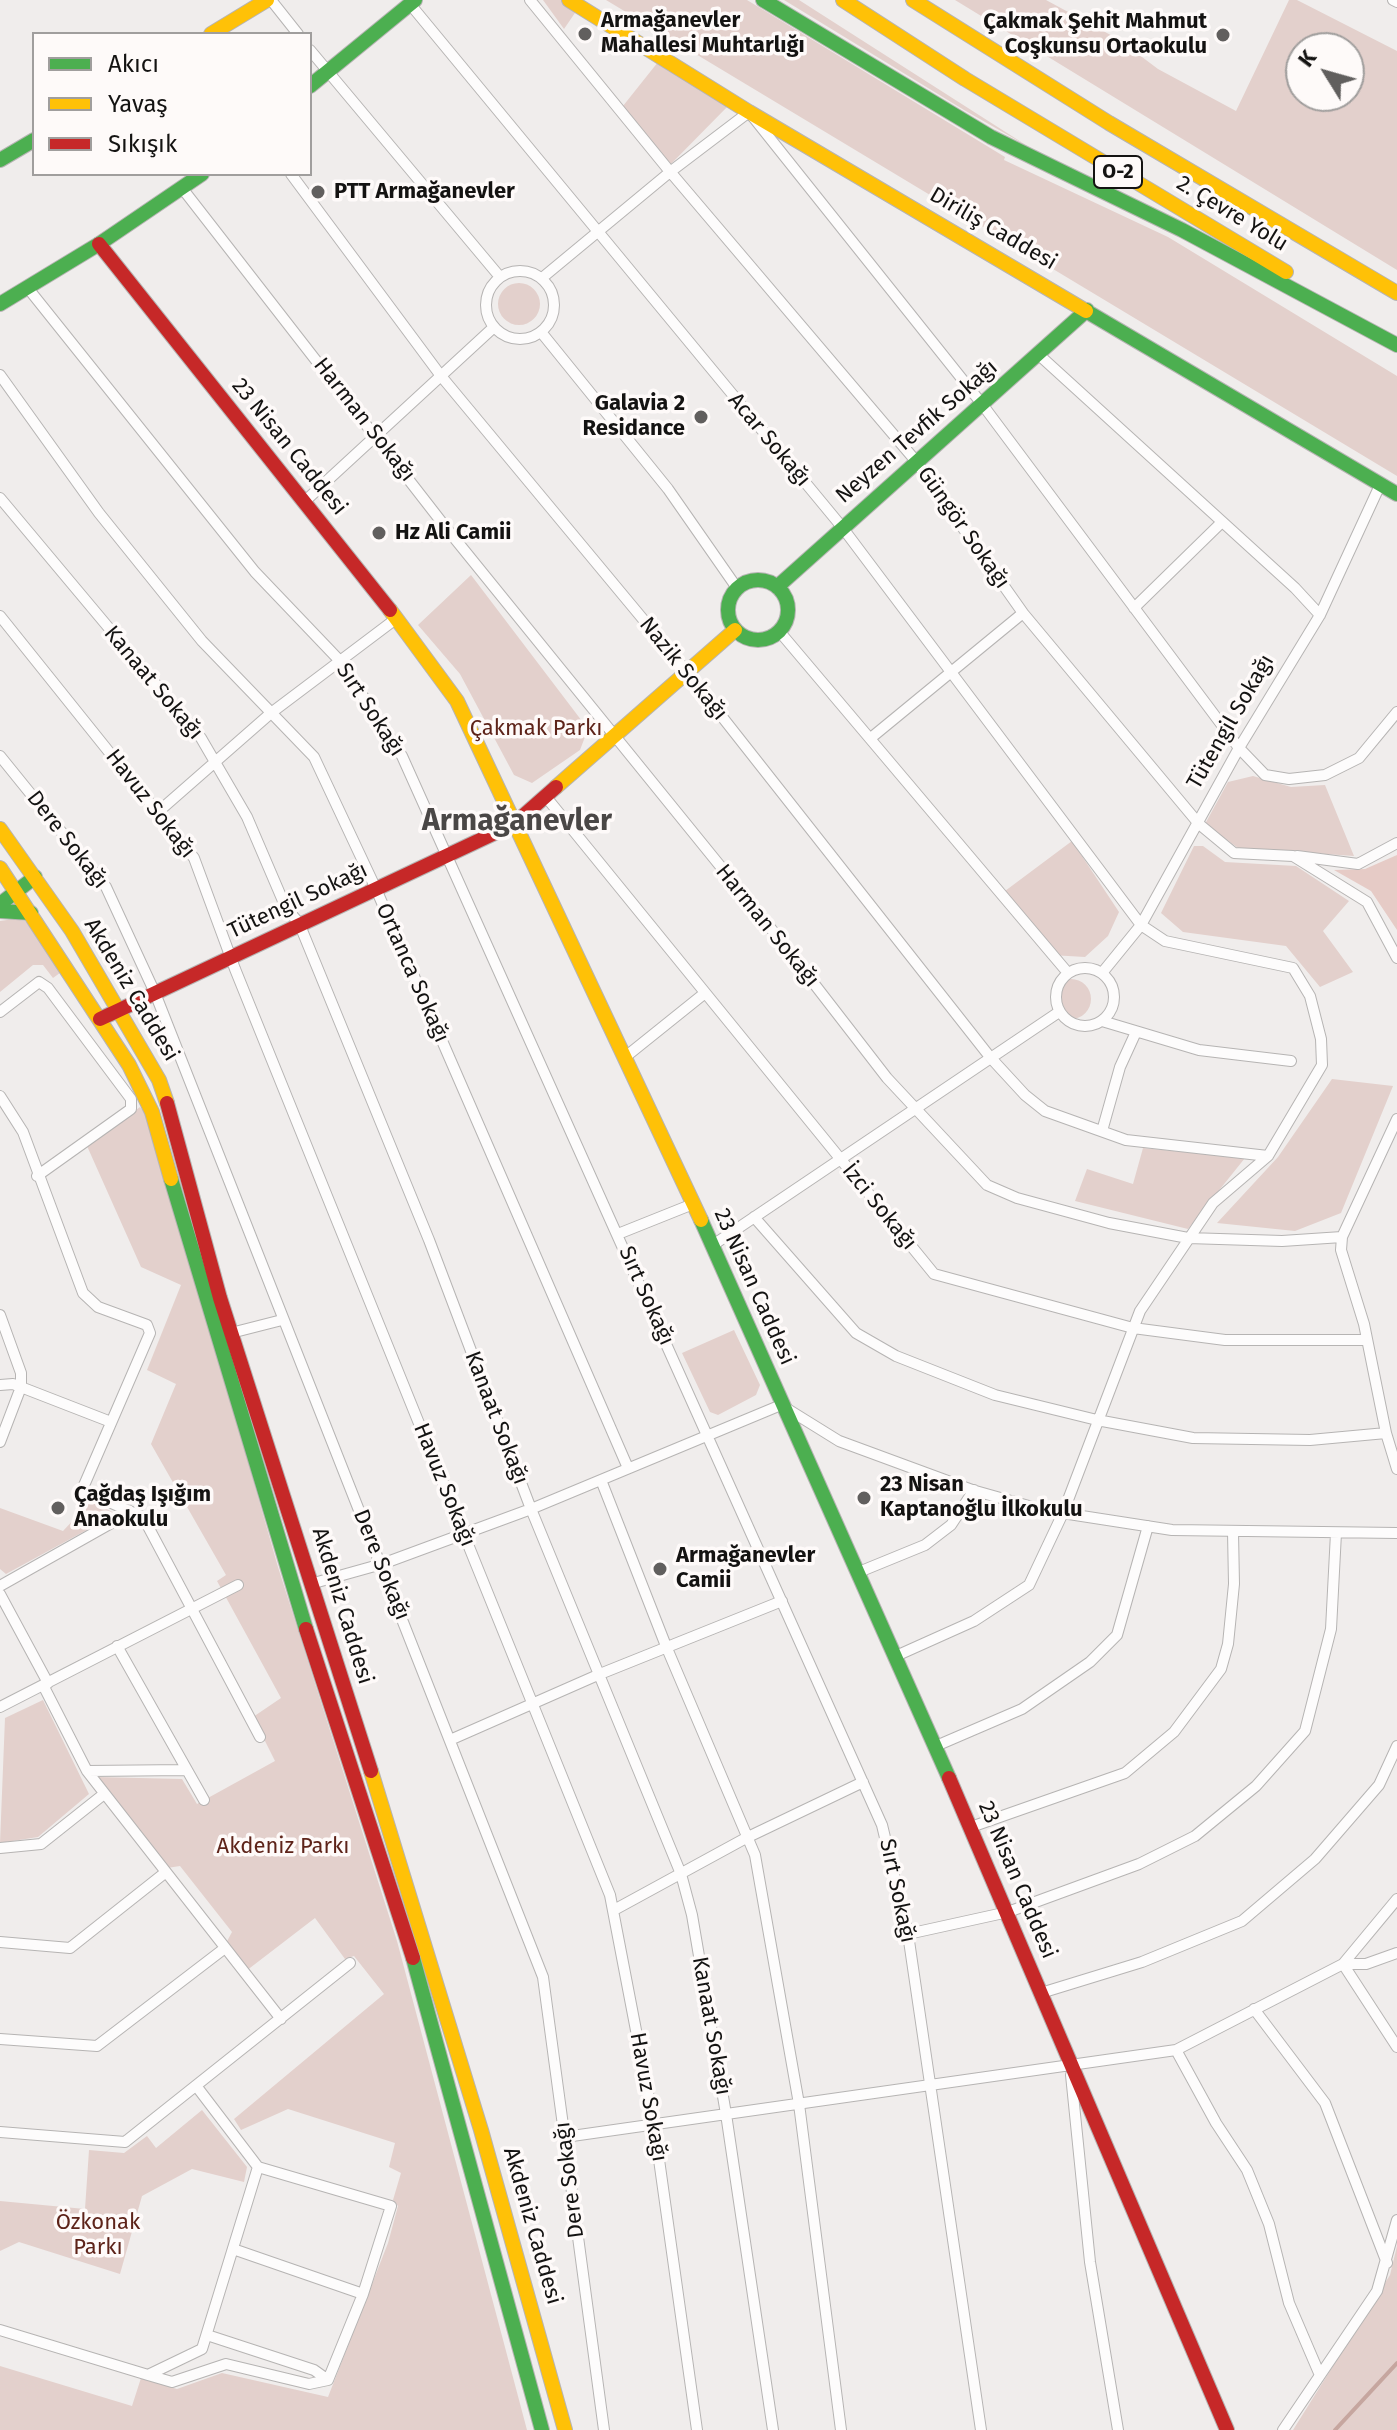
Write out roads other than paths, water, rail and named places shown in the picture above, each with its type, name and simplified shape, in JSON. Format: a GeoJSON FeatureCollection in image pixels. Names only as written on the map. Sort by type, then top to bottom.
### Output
{"type":"FeatureCollection","features":[{"type":"Feature","properties":{"kind":"main road"},"geometry":{"type":"LineString","coordinates":[[214,32],[269,0]]}},
{"type":"Feature","properties":{"kind":"main road","name":"Diriliş Caddesi"},"geometry":{"type":"LineString","coordinates":[[569,0],[749,112],[1397,494]]}},
{"type":"Feature","properties":{"kind":"main road"},"geometry":{"type":"LineString","coordinates":[[763,0],[991,137],[1182,230],[1397,345]]}},
{"type":"Feature","properties":{"kind":"main road","name":"2. Çevre Yolu"},"geometry":{"type":"LineString","coordinates":[[843,0],[1052,132],[1397,337]]}},
{"type":"Feature","properties":{"kind":"main road","name":"2. Çevre Yolu"},"geometry":{"type":"LineString","coordinates":[[913,0],[1109,123],[1397,293]]}},
{"type":"Feature","properties":{"kind":"main road"},"geometry":{"type":"LineString","coordinates":[[312,84],[413,2]]}},
{"type":"Feature","properties":{"kind":"main road"},"geometry":{"type":"LineString","coordinates":[[0,160],[32,141]]}},
{"type":"Feature","properties":{"kind":"main road"},"geometry":{"type":"LineString","coordinates":[[0,304],[99,244],[199,176]]}},
{"type":"Feature","properties":{"kind":"main road","name":"23 Nisan Caddesi"},"geometry":{"type":"LineString","coordinates":[[99,244],[452,691],[713,1245],[781,1405],[859,1572],[1008,1912],[1070,2065],[1227,2430]]}},
{"type":"Feature","properties":{"kind":"main road","name":"Neyzen Tevfik Sokağı"},"geometry":{"type":"LineString","coordinates":[[777,587],[915,460],[1087,310]]}},
{"type":"Feature","properties":{"kind":"main road"},"geometry":{"type":"LineString","coordinates":[[761,580],[777,587],[783,594],[787,613],[779,631],[771,637],[752,639],[735,630],[728,613],[737,588],[761,580]]}},
{"type":"Feature","properties":{"kind":"main road"},"geometry":{"type":"LineString","coordinates":[[514,824],[735,630]]}},
{"type":"Feature","properties":{"kind":"main road","name":"Tütengil Sokağı"},"geometry":{"type":"LineString","coordinates":[[100,1019],[514,824]]}},
{"type":"Feature","properties":{"kind":"main road","name":"Akdeniz Caddesi"},"geometry":{"type":"LineString","coordinates":[[0,829],[72,931],[159,1080],[176,1127],[231,1333],[314,1583],[502,2201],[565,2430]]}},
{"type":"Feature","properties":{"kind":"main road","name":"Akdeniz Caddesi"},"geometry":{"type":"LineString","coordinates":[[0,868],[129,1065],[152,1112],[279,1547],[422,1987],[542,2430]]}},
{"type":"Feature","properties":{"kind":"main road"},"geometry":{"type":"LineString","coordinates":[[0,904],[35,877]]}},
{"type":"Feature","properties":{"kind":"main road"},"geometry":{"type":"LineString","coordinates":[[0,911],[31,913]]}},
{"type":"Feature","properties":{"kind":"street"},"geometry":{"type":"LineString","coordinates":[[269,0],[296,32]]}},
{"type":"Feature","properties":{"kind":"street","name":"Güngör Sokağı"},"geometry":{"type":"LineString","coordinates":[[530,0],[670,172],[915,460],[1023,613],[1199,824],[1234,853],[1293,856],[1367,902],[1397,958]]}},
{"type":"Feature","properties":{"kind":"street","name":"Acar Sokağı"},"geometry":{"type":"LineString","coordinates":[[413,2],[597,233],[842,527],[1141,925]]}},
{"type":"Feature","properties":{"kind":"street"},"geometry":{"type":"LineString","coordinates":[[312,53],[500,277]]}},
{"type":"Feature","properties":{"kind":"street"},"geometry":{"type":"LineString","coordinates":[[542,278],[670,172],[749,112],[982,404],[1239,748],[1265,775],[1289,779],[1325,775],[1359,758],[1397,712]]}},
{"type":"Feature","properties":{"kind":"street","name":"Nazik Sokağı"},"geometry":{"type":"LineString","coordinates":[[292,176],[441,376],[686,671],[990,1057],[1025,1095],[1045,1111],[1126,1140],[1268,1156]]}},
{"type":"Feature","properties":{"kind":"street","name":"Harman Sokağı"},"geometry":{"type":"LineString","coordinates":[[182,188],[613,737],[913,1109],[987,1185],[1017,1198],[1109,1223],[1188,1238],[1282,1241],[1342,1237]]}},
{"type":"Feature","properties":{"kind":"street"},"geometry":{"type":"LineString","coordinates":[[520,271],[542,278],[552,292],[554,303],[549,323],[541,332],[515,338],[494,327],[486,308],[487,297],[500,277],[520,271]]}},
{"type":"Feature","properties":{"kind":"street","name":"Sırt Sokağı"},"geometry":{"type":"LineString","coordinates":[[27,287],[255,572],[340,661],[402,756],[863,1782],[882,1825],[908,1934],[981,2430]]}},
{"type":"Feature","properties":{"kind":"street"},"geometry":{"type":"LineString","coordinates":[[304,502],[494,327]]}},
{"type":"Feature","properties":{"kind":"street"},"geometry":{"type":"LineString","coordinates":[[541,332],[668,489],[737,588]]}},
{"type":"Feature","properties":{"kind":"street"},"geometry":{"type":"LineString","coordinates":[[1038,354],[1320,615]]}},
{"type":"Feature","properties":{"kind":"street","name":"Ortanca Sokağı"},"geometry":{"type":"LineString","coordinates":[[0,375],[99,513],[202,641],[314,757],[376,889],[628,1468]]}},
{"type":"Feature","properties":{"kind":"street","name":"Tütengil Sokağı"},"geometry":{"type":"LineString","coordinates":[[1102,973],[1141,925],[1239,748],[1320,615],[1381,483]]}},
{"type":"Feature","properties":{"kind":"street","name":"Kanaat Sokağı"},"geometry":{"type":"LineString","coordinates":[[0,498],[201,738],[247,817],[286,908],[299,923],[429,1240],[531,1509],[681,1874],[692,1915],[726,2114],[773,2430]]}},
{"type":"Feature","properties":{"kind":"street"},"geometry":{"type":"LineString","coordinates":[[1134,608],[1222,522]]}},
{"type":"Feature","properties":{"kind":"street"},"geometry":{"type":"LineString","coordinates":[[872,737],[1023,613]]}},
{"type":"Feature","properties":{"kind":"street","name":"Havuz Sokağı"},"geometry":{"type":"LineString","coordinates":[[0,616],[194,858],[230,956],[614,1910],[654,2124],[697,2430]]}},
{"type":"Feature","properties":{"kind":"street"},"geometry":{"type":"LineString","coordinates":[[158,812],[271,713],[397,618]]}},
{"type":"Feature","properties":{"kind":"street"},"geometry":{"type":"LineString","coordinates":[[779,631],[872,737],[1068,973]]}},
{"type":"Feature","properties":{"kind":"street","name":"Dere Sokağı"},"geometry":{"type":"LineString","coordinates":[[0,756],[106,887],[155,993],[543,1977],[604,2430]]}},
{"type":"Feature","properties":{"kind":"street","name":"İzci Sokağı"},"geometry":{"type":"LineString","coordinates":[[546,797],[934,1274],[1133,1328],[1238,1341],[1367,1340]]}},
{"type":"Feature","properties":{"kind":"street"},"geometry":{"type":"LineString","coordinates":[[1293,856],[1358,864],[1397,843]]}},
{"type":"Feature","properties":{"kind":"street"},"geometry":{"type":"LineString","coordinates":[[896,1656],[974,1621],[1029,1585],[1063,1513],[1140,1311],[1213,1203],[1268,1156],[1322,1065],[1321,1039],[1310,996],[1293,968],[1165,941],[1141,925]]}},
{"type":"Feature","properties":{"kind":"street"},"geometry":{"type":"LineString","coordinates":[[1082,967],[1102,973],[1114,994],[1109,1014],[1102,1021],[1084,1027],[1074,1025],[1059,1012],[1056,989],[1068,973],[1082,967]]}},
{"type":"Feature","properties":{"kind":"street"},"geometry":{"type":"LineString","coordinates":[[0,1012],[39,982],[48,988],[131,1099],[131,1109],[37,1176]]}},
{"type":"Feature","properties":{"kind":"street"},"geometry":{"type":"LineString","coordinates":[[624,1058],[705,993]]}},
{"type":"Feature","properties":{"kind":"street"},"geometry":{"type":"LineString","coordinates":[[713,1245],[1059,1012]]}},
{"type":"Feature","properties":{"kind":"street"},"geometry":{"type":"LineString","coordinates":[[1102,1021],[1199,1050],[1291,1061]]}},
{"type":"Feature","properties":{"kind":"street"},"geometry":{"type":"LineString","coordinates":[[1102,1131],[1120,1067],[1136,1032]]}},
{"type":"Feature","properties":{"kind":"street"},"geometry":{"type":"LineString","coordinates":[[0,1096],[23,1132],[83,1293],[98,1307],[147,1325],[150,1333],[82,1490],[143,1517],[260,1737]]}},
{"type":"Feature","properties":{"kind":"street"},"geometry":{"type":"LineString","coordinates":[[1397,1119],[1342,1237],[1341,1250],[1367,1340],[1386,1433],[1397,1469]]}},
{"type":"Feature","properties":{"kind":"street"},"geometry":{"type":"LineString","coordinates":[[618,1234],[693,1204]]}},
{"type":"Feature","properties":{"kind":"street"},"geometry":{"type":"LineString","coordinates":[[754,1217],[856,1333],[896,1356],[995,1395],[1097,1420],[1193,1438],[1310,1440],[1386,1433]]}},
{"type":"Feature","properties":{"kind":"street"},"geometry":{"type":"LineString","coordinates":[[0,1315],[21,1373],[21,1387],[0,1442]]}},
{"type":"Feature","properties":{"kind":"street"},"geometry":{"type":"LineString","coordinates":[[231,1333],[282,1320]]}},
{"type":"Feature","properties":{"kind":"street"},"geometry":{"type":"LineString","coordinates":[[0,1385],[21,1387],[111,1422]]}},
{"type":"Feature","properties":{"kind":"street"},"geometry":{"type":"LineString","coordinates":[[314,1583],[382,1564],[531,1509],[781,1405],[839,1441],[974,1490],[1063,1513],[1148,1526],[1233,1532],[1397,1533]]}},
{"type":"Feature","properties":{"kind":"street"},"geometry":{"type":"LineString","coordinates":[[601,1480],[666,1646],[755,1855],[799,2104],[841,2430]]}},
{"type":"Feature","properties":{"kind":"street"},"geometry":{"type":"LineString","coordinates":[[859,1572],[925,1545],[951,1525],[974,1490]]}},
{"type":"Feature","properties":{"kind":"street"},"geometry":{"type":"LineString","coordinates":[[0,1586],[131,1512]]}},
{"type":"Feature","properties":{"kind":"street"},"geometry":{"type":"LineString","coordinates":[[936,1746],[1022,1709],[1090,1662],[1117,1635],[1148,1526]]}},
{"type":"Feature","properties":{"kind":"street"},"geometry":{"type":"LineString","coordinates":[[971,1827],[1125,1773],[1174,1732],[1221,1669],[1228,1644],[1234,1584],[1233,1532]]}},
{"type":"Feature","properties":{"kind":"street"},"geometry":{"type":"LineString","coordinates":[[908,1934],[1008,1912],[1139,1864],[1195,1836],[1256,1786],[1305,1731],[1331,1629],[1336,1533]]}},
{"type":"Feature","properties":{"kind":"street"},"geometry":{"type":"LineString","coordinates":[[0,1707],[238,1585]]}},
{"type":"Feature","properties":{"kind":"street"},"geometry":{"type":"LineString","coordinates":[[0,1594],[87,1771],[281,2019]]}},
{"type":"Feature","properties":{"kind":"street"},"geometry":{"type":"LineString","coordinates":[[450,1740],[666,1646],[782,1601]]}},
{"type":"Feature","properties":{"kind":"street"},"geometry":{"type":"LineString","coordinates":[[117,1646],[204,1800]]}},
{"type":"Feature","properties":{"kind":"street"},"geometry":{"type":"LineString","coordinates":[[1041,1993],[1142,1962],[1242,1921],[1315,1859],[1379,1785],[1397,1746]]}},
{"type":"Feature","properties":{"kind":"street"},"geometry":{"type":"LineString","coordinates":[[87,1771],[186,1770]]}},
{"type":"Feature","properties":{"kind":"street"},"geometry":{"type":"LineString","coordinates":[[614,1910],[746,1838],[863,1782]]}},
{"type":"Feature","properties":{"kind":"street"},"geometry":{"type":"LineString","coordinates":[[0,1848],[41,1844],[104,1794]]}},
{"type":"Feature","properties":{"kind":"street"},"geometry":{"type":"LineString","coordinates":[[0,1942],[70,1948],[166,1872]]}},
{"type":"Feature","properties":{"kind":"street"},"geometry":{"type":"LineString","coordinates":[[565,2137],[1176,2050],[1343,1964],[1397,1899]]}},
{"type":"Feature","properties":{"kind":"street"},"geometry":{"type":"LineString","coordinates":[[0,2039],[97,2046],[225,1948]]}},
{"type":"Feature","properties":{"kind":"street"},"geometry":{"type":"LineString","coordinates":[[1343,1964],[1366,1964],[1397,1953]]}},
{"type":"Feature","properties":{"kind":"street"},"geometry":{"type":"LineString","coordinates":[[0,2132],[125,2142],[350,1963]]}},
{"type":"Feature","properties":{"kind":"street"},"geometry":{"type":"LineString","coordinates":[[1343,1964],[1397,2047]]}},
{"type":"Feature","properties":{"kind":"street"},"geometry":{"type":"LineString","coordinates":[[1254,2009],[1325,2103],[1387,2263]]}},
{"type":"Feature","properties":{"kind":"street"},"geometry":{"type":"LineString","coordinates":[[1176,2050],[1216,2123],[1247,2170],[1269,2224],[1289,2303],[1319,2373]]}},
{"type":"Feature","properties":{"kind":"street"},"geometry":{"type":"LineString","coordinates":[[1070,2065],[1090,2262],[1118,2430]]}},
{"type":"Feature","properties":{"kind":"street"},"geometry":{"type":"LineString","coordinates":[[197,2087],[258,2167],[391,2206],[363,2294],[328,2380]]}},
{"type":"Feature","properties":{"kind":"street"},"geometry":{"type":"LineString","coordinates":[[148,2375],[202,2349],[258,2167]]}},
{"type":"Feature","properties":{"kind":"street"},"geometry":{"type":"LineString","coordinates":[[1283,2430],[1377,2291],[1397,2220]]}},
{"type":"Feature","properties":{"kind":"street"},"geometry":{"type":"LineString","coordinates":[[233,2249],[363,2294]]}},
{"type":"Feature","properties":{"kind":"street"},"geometry":{"type":"LineString","coordinates":[[0,2330],[172,2382],[226,2364],[309,2384],[328,2380]]}},
{"type":"Feature","properties":{"kind":"street"},"geometry":{"type":"LineString","coordinates":[[207,2335],[314,2370],[328,2380]]}},
{"type":"Feature","properties":{"kind":"waterway"},"geometry":{"type":"LineString","coordinates":[[1335,2430],[1397,2363]]}},
{"type":"Feature","properties":{"kind":"place","name":"Armağanevler Mahallesi Muhtarlığı"},"geometry":{"type":"Point","coordinates":[585,34]}},
{"type":"Feature","properties":{"kind":"place","name":"Çakmak Şehit Mahmut Coşkunsu Ortaokulu"},"geometry":{"type":"Point","coordinates":[1223,35]}},
{"type":"Feature","properties":{"kind":"place","name":"PTT Armağanevler"},"geometry":{"type":"Point","coordinates":[318,192]}},
{"type":"Feature","properties":{"kind":"place","name":"Galavia 2 Residance"},"geometry":{"type":"Point","coordinates":[701,417]}},
{"type":"Feature","properties":{"kind":"place","name":"Hz Ali Camii"},"geometry":{"type":"Point","coordinates":[379,533]}},
{"type":"Feature","properties":{"kind":"place","name":"23 Nisan Kaptanoğlu İlkokulu"},"geometry":{"type":"Point","coordinates":[864,1498]}},
{"type":"Feature","properties":{"kind":"place","name":"Çağdaş Işığım Anaokulu"},"geometry":{"type":"Point","coordinates":[58,1508]}},
{"type":"Feature","properties":{"kind":"place","name":"Armağanevler Camii"},"geometry":{"type":"Point","coordinates":[660,1569]}},
{"type":"Feature","properties":{"kind":"district","name":"Armağanevler"},"geometry":{"type":"Point","coordinates":[517,822]}},
{"type":"Feature","properties":{"kind":"park label","name":"Çakmak Parkı"},"geometry":{"type":"Point","coordinates":[536,729]}},
{"type":"Feature","properties":{"kind":"park label","name":"Akdeniz Parkı"},"geometry":{"type":"Point","coordinates":[283,1847]}},
{"type":"Feature","properties":{"kind":"park label","name":"Özkonak Parkı"},"geometry":{"type":"Point","coordinates":[98,2236]}}]}
